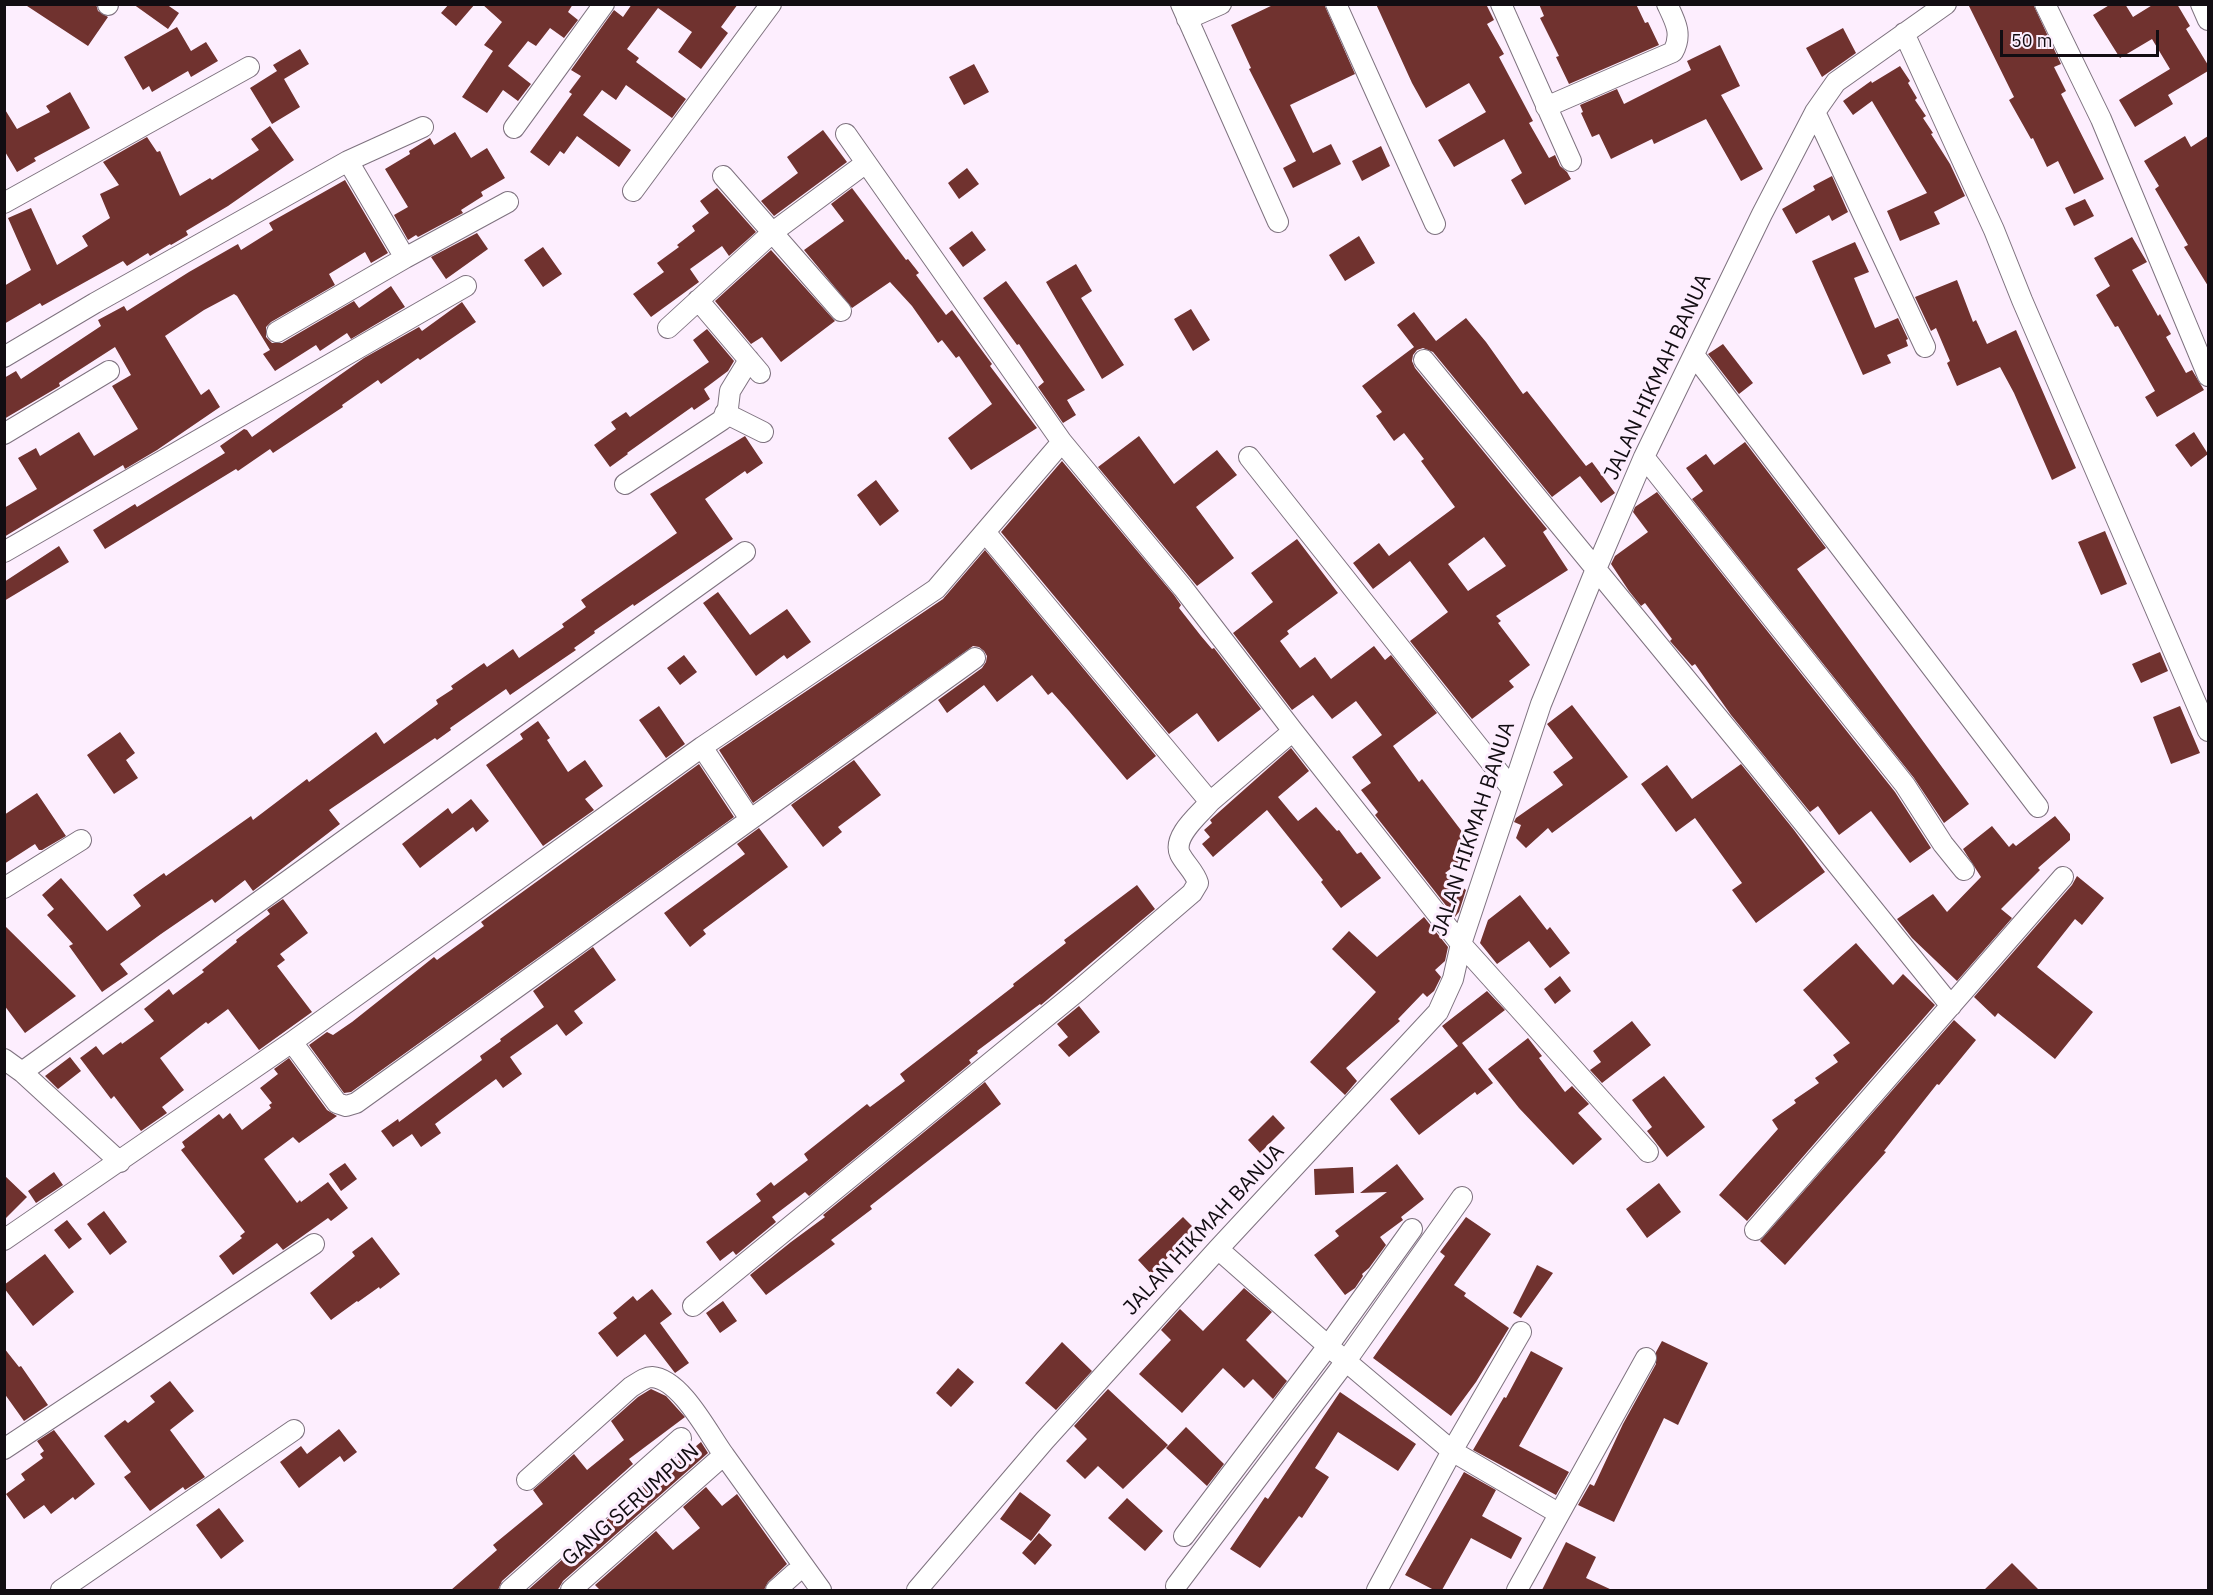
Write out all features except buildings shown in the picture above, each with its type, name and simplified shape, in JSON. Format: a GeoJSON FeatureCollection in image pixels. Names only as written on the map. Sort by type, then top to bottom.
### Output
{"type":"FeatureCollection","features":[{"type":"Feature","properties":{"kind":"street"},"geometry":{"type":"LineString","coordinates":[[514,128],[604,4]]}},
{"type":"Feature","properties":{"kind":"street"},"geometry":{"type":"LineString","coordinates":[[633,191],[771,4]]}},
{"type":"Feature","properties":{"kind":"street"},"geometry":{"type":"LineString","coordinates":[[1221,4],[1184,12],[1278,222]]}},
{"type":"Feature","properties":{"kind":"street"},"geometry":{"type":"LineString","coordinates":[[1336,4],[1435,224]]}},
{"type":"Feature","properties":{"kind":"street"},"geometry":{"type":"LineString","coordinates":[[1501,4],[1571,161]]}},
{"type":"Feature","properties":{"kind":"street"},"geometry":{"type":"LineString","coordinates":[[1546,107],[1673,51],[1677,44],[1678,28],[1667,4]]}},
{"type":"Feature","properties":{"kind":"street"},"geometry":{"type":"LineString","coordinates":[[2045,4],[2101,120],[2208,376]]}},
{"type":"Feature","properties":{"kind":"street"},"geometry":{"type":"LineString","coordinates":[[2201,4],[2208,20]]}},
{"type":"Feature","properties":{"kind":"street","name":"JALAN HIKMAH BANUA"},"geometry":{"type":"LineString","coordinates":[[917,1590],[1045,1440],[1438,1012],[1453,979],[1461,944],[1541,704],[1596,569],[1644,457],[1815,112],[1836,82],[1942,6]]}},
{"type":"Feature","properties":{"kind":"street"},"geometry":{"type":"LineString","coordinates":[[1904,33],[1994,230],[2208,731]]}},
{"type":"Feature","properties":{"kind":"street"},"geometry":{"type":"LineString","coordinates":[[4,203],[249,67]]}},
{"type":"Feature","properties":{"kind":"street"},"geometry":{"type":"LineString","coordinates":[[1815,112],[1925,347]]}},
{"type":"Feature","properties":{"kind":"street"},"geometry":{"type":"LineString","coordinates":[[4,357],[95,303],[348,161],[423,127]]}},
{"type":"Feature","properties":{"kind":"street"},"geometry":{"type":"LineString","coordinates":[[846,134],[1062,442],[1183,588],[1461,944],[1648,1152]]}},
{"type":"Feature","properties":{"kind":"street"},"geometry":{"type":"LineString","coordinates":[[348,161],[405,258]]}},
{"type":"Feature","properties":{"kind":"street"},"geometry":{"type":"LineString","coordinates":[[668,328],[773,232],[866,163]]}},
{"type":"Feature","properties":{"kind":"street"},"geometry":{"type":"LineString","coordinates":[[723,176],[841,311]]}},
{"type":"Feature","properties":{"kind":"street"},"geometry":{"type":"LineString","coordinates":[[277,332],[508,202]]}},
{"type":"Feature","properties":{"kind":"street"},"geometry":{"type":"LineString","coordinates":[[4,552],[466,286]]}},
{"type":"Feature","properties":{"kind":"street"},"geometry":{"type":"LineString","coordinates":[[625,484],[722,420],[728,408],[730,391],[755,367],[698,300]]}},
{"type":"Feature","properties":{"kind":"street"},"geometry":{"type":"LineString","coordinates":[[1694,355],[2038,807]]}},
{"type":"Feature","properties":{"kind":"street"},"geometry":{"type":"LineString","coordinates":[[1424,360],[1757,765],[1951,1006]]}},
{"type":"Feature","properties":{"kind":"street"},"geometry":{"type":"LineString","coordinates":[[4,434],[109,371]]}},
{"type":"Feature","properties":{"kind":"street"},"geometry":{"type":"LineString","coordinates":[[725,413],[763,432]]}},
{"type":"Feature","properties":{"kind":"street"},"geometry":{"type":"LineString","coordinates":[[4,1240],[292,1042],[702,747],[936,589],[1062,442]]}},
{"type":"Feature","properties":{"kind":"street"},"geometry":{"type":"LineString","coordinates":[[1249,457],[1512,789]]}},
{"type":"Feature","properties":{"kind":"street"},"geometry":{"type":"LineString","coordinates":[[1644,457],[1905,785],[1943,844],[1964,870]]}},
{"type":"Feature","properties":{"kind":"street"},"geometry":{"type":"LineString","coordinates":[[985,532],[1210,802]]}},
{"type":"Feature","properties":{"kind":"street"},"geometry":{"type":"LineString","coordinates":[[22,1072],[745,552]]}},
{"type":"Feature","properties":{"kind":"street"},"geometry":{"type":"LineString","coordinates":[[292,1042],[337,1102],[345,1106],[356,1104],[975,658]]}},
{"type":"Feature","properties":{"kind":"street"},"geometry":{"type":"LineString","coordinates":[[693,1306],[1079,990],[1192,893],[1198,883],[1180,853],[1179,845],[1184,832],[1210,802],[1293,731]]}},
{"type":"Feature","properties":{"kind":"street"},"geometry":{"type":"LineString","coordinates":[[702,747],[750,819]]}},
{"type":"Feature","properties":{"kind":"street"},"geometry":{"type":"LineString","coordinates":[[4,888],[81,840]]}},
{"type":"Feature","properties":{"kind":"street"},"geometry":{"type":"LineString","coordinates":[[1755,1230],[2063,877]]}},
{"type":"Feature","properties":{"kind":"street"},"geometry":{"type":"LineString","coordinates":[[4,1059],[22,1072],[120,1162]]}},
{"type":"Feature","properties":{"kind":"street"},"geometry":{"type":"LineString","coordinates":[[1176,1586],[1346,1361],[1462,1197]]}},
{"type":"Feature","properties":{"kind":"street"},"geometry":{"type":"LineString","coordinates":[[1184,1536],[1328,1346],[1412,1229]]}},
{"type":"Feature","properties":{"kind":"street"},"geometry":{"type":"LineString","coordinates":[[4,1449],[314,1244]]}},
{"type":"Feature","properties":{"kind":"street"},"geometry":{"type":"LineString","coordinates":[[1218,1249],[1328,1346],[1452,1450],[1558,1513]]}},
{"type":"Feature","properties":{"kind":"street"},"geometry":{"type":"LineString","coordinates":[[1377,1590],[1452,1450],[1521,1332]]}},
{"type":"Feature","properties":{"kind":"street"},"geometry":{"type":"LineString","coordinates":[[1517,1590],[1646,1358]]}},
{"type":"Feature","properties":{"kind":"street","name":"GANG SERUMPUN"},"geometry":{"type":"LineString","coordinates":[[527,1480],[631,1387],[646,1378],[660,1379],[677,1388],[821,1590]]}},
{"type":"Feature","properties":{"kind":"street"},"geometry":{"type":"LineString","coordinates":[[62,1590],[294,1430]]}},
{"type":"Feature","properties":{"kind":"street"},"geometry":{"type":"LineString","coordinates":[[510,1590],[681,1438]]}},
{"type":"Feature","properties":{"kind":"street","name":"GANG SERUMPUN"},"geometry":{"type":"LineString","coordinates":[[571,1590],[724,1455]]}},
{"type":"Feature","properties":{"kind":"street"},"geometry":{"type":"LineString","coordinates":[[776,1590],[795,1573]]}}]}
